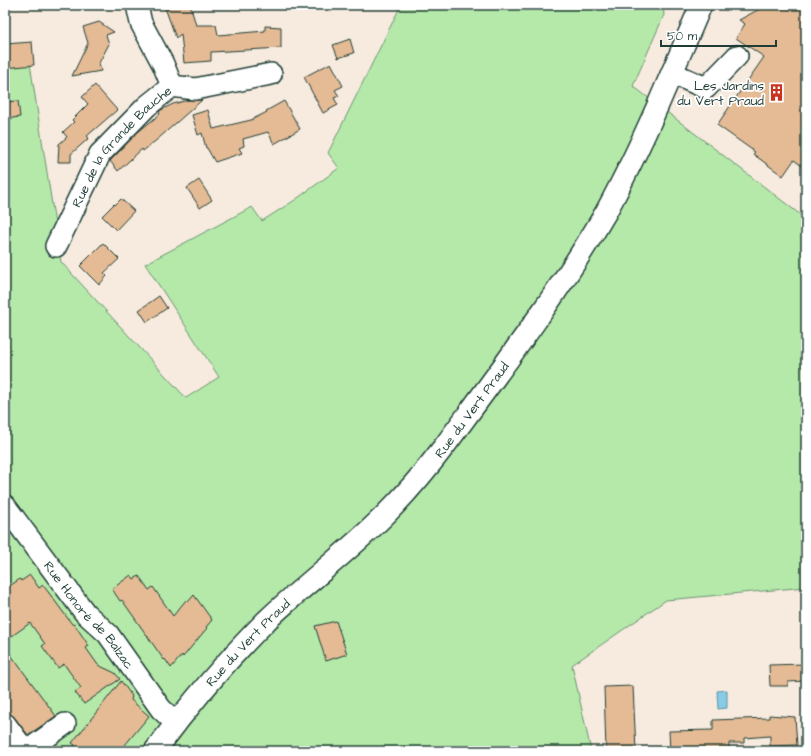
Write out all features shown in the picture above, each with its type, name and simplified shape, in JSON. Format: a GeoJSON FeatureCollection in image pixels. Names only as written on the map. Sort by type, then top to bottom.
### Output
{"type":"FeatureCollection","features":[{"type":"Feature","properties":{"kind":"street","name":"Rue de la Grande Bauche"},"geometry":{"type":"LineString","coordinates":[[56,246],[100,154],[147,106],[172,86],[163,64],[141,23],[137,5]]}},
{"type":"Feature","properties":{"kind":"street","name":"Rue du Vert Praud"},"geometry":{"type":"LineString","coordinates":[[155,751],[176,723],[238,650],[273,615],[385,515],[429,466],[515,350],[571,269],[620,187],[701,5]]}},
{"type":"Feature","properties":{"kind":"street"},"geometry":{"type":"LineString","coordinates":[[672,73],[706,88],[737,56]]}},
{"type":"Feature","properties":{"kind":"street"},"geometry":{"type":"LineString","coordinates":[[172,86],[195,89],[271,74]]}},
{"type":"Feature","properties":{"kind":"street","name":"Rue Honoré de Balzac"},"geometry":{"type":"LineString","coordinates":[[5,506],[85,613],[108,634],[161,709],[176,723]]}},
{"type":"Feature","properties":{"kind":"street"},"geometry":{"type":"LineString","coordinates":[[5,724],[26,751],[65,724]]}},
{"type":"Feature","properties":{"kind":"green space"},"geometry":{"type":"Polygon","coordinates":[[[401,5],[663,5],[664,15],[633,86],[806,219],[806,587],[666,600],[572,665],[591,751],[5,751],[5,51],[28,51],[61,262],[186,398],[219,377],[145,264],[252,207],[262,221],[295,200],[339,168],[328,153],[401,5]]]}},
{"type":"Feature","properties":{"kind":"water"},"geometry":{"type":"Polygon","coordinates":[[[727,690],[727,708],[718,709],[717,691],[727,690]]]}},
{"type":"Feature","properties":{"kind":"building"},"geometry":{"type":"Polygon","coordinates":[[[164,5],[190,5],[196,25],[216,25],[218,35],[265,31],[265,26],[281,27],[281,48],[211,52],[211,61],[184,63],[181,34],[176,38],[164,5]]]}},
{"type":"Feature","properties":{"kind":"building","name":"Les Jardins du Vert Praud"},"geometry":{"type":"Polygon","coordinates":[[[767,5],[806,5],[806,169],[794,160],[783,176],[753,154],[755,152],[717,125],[764,57],[736,38],[745,24],[739,20],[767,5]]]}},
{"type":"Feature","properties":{"kind":"building"},"geometry":{"type":"Polygon","coordinates":[[[99,22],[114,32],[106,35],[109,44],[99,63],[101,71],[72,76],[88,43],[83,27],[99,22]]]}},
{"type":"Feature","properties":{"kind":"building"},"geometry":{"type":"Polygon","coordinates":[[[350,39],[354,53],[338,58],[333,45],[350,39]]]}},
{"type":"Feature","properties":{"kind":"building"},"geometry":{"type":"Polygon","coordinates":[[[32,42],[34,65],[5,68],[5,44],[32,42]]]}},
{"type":"Feature","properties":{"kind":"building"},"geometry":{"type":"Polygon","coordinates":[[[331,63],[343,86],[335,90],[339,96],[334,98],[338,105],[323,113],[304,77],[331,63]]]}},
{"type":"Feature","properties":{"kind":"building"},"geometry":{"type":"Polygon","coordinates":[[[95,85],[117,110],[87,136],[89,138],[71,154],[71,162],[58,162],[59,144],[67,137],[63,132],[74,122],[72,120],[88,104],[82,97],[95,85]]]}},
{"type":"Feature","properties":{"kind":"building"},"geometry":{"type":"Polygon","coordinates":[[[188,100],[202,100],[143,151],[142,149],[118,171],[110,161],[138,132],[160,114],[159,112],[161,110],[173,104],[188,100]]]}},
{"type":"Feature","properties":{"kind":"building"},"geometry":{"type":"Polygon","coordinates":[[[18,101],[20,117],[5,119],[5,102],[18,101]]]}},
{"type":"Feature","properties":{"kind":"building"},"geometry":{"type":"Polygon","coordinates":[[[284,101],[300,129],[274,144],[268,132],[243,139],[244,146],[239,148],[242,153],[215,162],[206,148],[202,133],[198,135],[192,115],[208,110],[213,129],[251,120],[284,101]]]}},
{"type":"Feature","properties":{"kind":"building"},"geometry":{"type":"Polygon","coordinates":[[[199,180],[212,200],[200,208],[187,188],[199,180]]]}},
{"type":"Feature","properties":{"kind":"building"},"geometry":{"type":"Polygon","coordinates":[[[121,199],[134,211],[116,230],[102,216],[121,199]]]}},
{"type":"Feature","properties":{"kind":"building"},"geometry":{"type":"Polygon","coordinates":[[[103,243],[119,259],[104,273],[107,276],[99,285],[80,266],[103,243]]]}},
{"type":"Feature","properties":{"kind":"building"},"geometry":{"type":"Polygon","coordinates":[[[159,296],[167,308],[147,322],[139,310],[159,296]]]}},
{"type":"Feature","properties":{"kind":"building"},"geometry":{"type":"Polygon","coordinates":[[[30,575],[39,588],[43,585],[72,624],[75,625],[89,646],[86,648],[98,665],[115,673],[120,679],[84,704],[75,692],[81,688],[64,664],[58,668],[42,646],[45,644],[30,623],[5,641],[5,589],[20,579],[21,581],[30,575]]]}},
{"type":"Feature","properties":{"kind":"building"},"geometry":{"type":"Polygon","coordinates":[[[131,575],[134,579],[139,576],[149,590],[153,587],[173,616],[186,600],[188,602],[194,595],[212,620],[183,657],[182,655],[171,668],[122,600],[120,601],[112,589],[131,575]]]}},
{"type":"Feature","properties":{"kind":"building"},"geometry":{"type":"Polygon","coordinates":[[[336,621],[347,654],[326,661],[315,626],[336,621]]]}},
{"type":"Feature","properties":{"kind":"building"},"geometry":{"type":"Polygon","coordinates":[[[5,647],[56,716],[28,735],[14,717],[5,711],[5,647]]]}},
{"type":"Feature","properties":{"kind":"building"},"geometry":{"type":"Polygon","coordinates":[[[804,664],[805,681],[788,682],[788,686],[770,686],[769,665],[804,664]]]}},
{"type":"Feature","properties":{"kind":"building"},"geometry":{"type":"Polygon","coordinates":[[[121,681],[132,696],[131,700],[149,716],[120,751],[71,751],[75,745],[72,743],[121,681]]]}},
{"type":"Feature","properties":{"kind":"building"},"geometry":{"type":"Polygon","coordinates":[[[633,686],[636,751],[606,751],[604,687],[633,686]]]}},
{"type":"Feature","properties":{"kind":"building"},"geometry":{"type":"Polygon","coordinates":[[[769,715],[795,717],[797,745],[770,746],[770,736],[744,738],[744,743],[729,743],[729,751],[670,751],[669,731],[713,730],[713,720],[769,718],[769,715]]]}},
{"type":"Feature","properties":{"kind":"place","name":"Les Jardins du Vert Praud"},"geometry":{"type":"Point","coordinates":[777,92]}}]}
